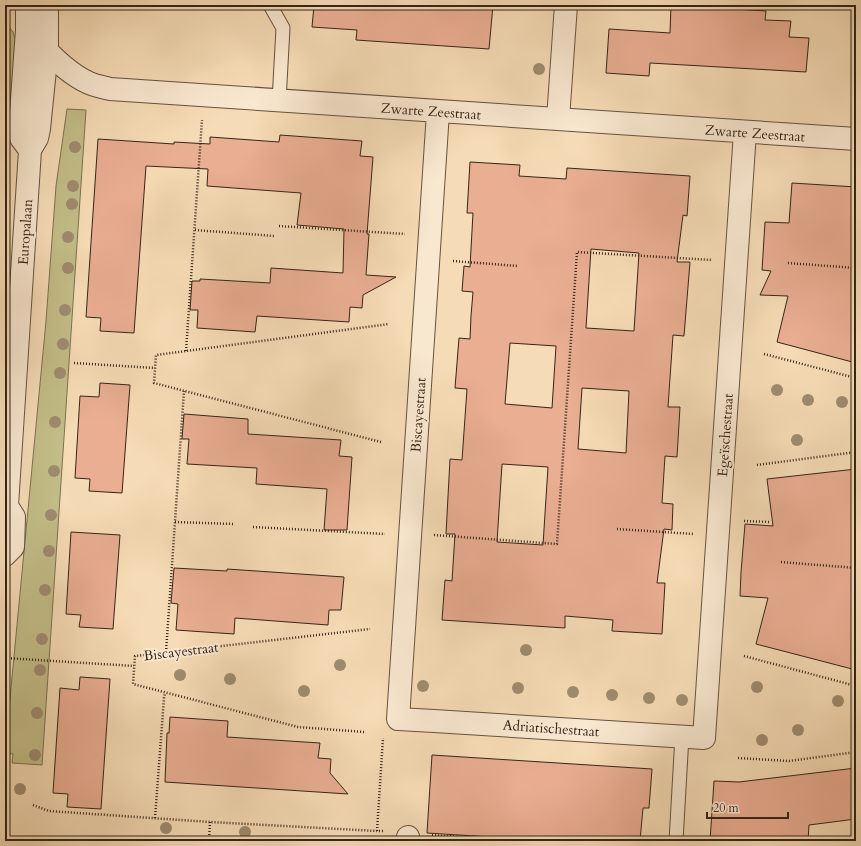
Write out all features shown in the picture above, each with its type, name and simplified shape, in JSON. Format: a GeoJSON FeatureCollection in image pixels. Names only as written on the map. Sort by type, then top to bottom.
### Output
{"type":"FeatureCollection","features":[{"type":"Feature","properties":{"kind":"street"},"geometry":{"type":"LineString","coordinates":[[27,5],[27,30],[20,127],[21,138],[30,150]]}},
{"type":"Feature","properties":{"kind":"street","name":"Europalaan"},"geometry":{"type":"LineString","coordinates":[[5,555],[13,546],[14,517],[6,507],[30,150],[37,138],[39,129],[47,50],[47,5]]}},
{"type":"Feature","properties":{"kind":"street"},"geometry":{"type":"LineString","coordinates":[[558,119],[566,5]]}},
{"type":"Feature","properties":{"kind":"street","name":"Zwarte Zeestraat"},"geometry":{"type":"LineString","coordinates":[[27,30],[47,50],[76,75],[96,86],[110,89],[856,140]]}},
{"type":"Feature","properties":{"kind":"street","name":"Biscayestraat"},"geometry":{"type":"LineString","coordinates":[[398,719],[438,112]]}},
{"type":"Feature","properties":{"kind":"street","name":"Egeïschestraat"},"geometry":{"type":"LineString","coordinates":[[704,738],[745,132]]}},
{"type":"Feature","properties":{"kind":"street","name":"Adriatischestraat"},"geometry":{"type":"LineString","coordinates":[[398,719],[704,738]]}},
{"type":"Feature","properties":{"kind":"lane"},"geometry":{"type":"LineString","coordinates":[[270,5],[283,28],[279,101]]}},
{"type":"Feature","properties":{"kind":"lane"},"geometry":{"type":"LineString","coordinates":[[676,841],[682,736]]}},
{"type":"Feature","properties":{"kind":"path"},"geometry":{"type":"LineString","coordinates":[[186,351],[202,121]]}},
{"type":"Feature","properties":{"kind":"path"},"geometry":{"type":"LineString","coordinates":[[279,226],[411,234]]}},
{"type":"Feature","properties":{"kind":"path"},"geometry":{"type":"LineString","coordinates":[[195,230],[274,236]]}},
{"type":"Feature","properties":{"kind":"path"},"geometry":{"type":"LineString","coordinates":[[429,535],[557,544],[577,252],[716,260]]}},
{"type":"Feature","properties":{"kind":"path"},"geometry":{"type":"LineString","coordinates":[[448,261],[518,266]]}},
{"type":"Feature","properties":{"kind":"path"},"geometry":{"type":"LineString","coordinates":[[788,263],[856,268]]}},
{"type":"Feature","properties":{"kind":"path"},"geometry":{"type":"LineString","coordinates":[[382,442],[154,384],[155,368],[156,355],[390,324]]}},
{"type":"Feature","properties":{"kind":"path"},"geometry":{"type":"LineString","coordinates":[[764,354],[856,378]]}},
{"type":"Feature","properties":{"kind":"path"},"geometry":{"type":"LineString","coordinates":[[74,363],[155,368]]}},
{"type":"Feature","properties":{"kind":"path"},"geometry":{"type":"LineString","coordinates":[[166,652],[184,391]]}},
{"type":"Feature","properties":{"kind":"path"},"geometry":{"type":"LineString","coordinates":[[757,465],[856,452]]}},
{"type":"Feature","properties":{"kind":"path"},"geometry":{"type":"LineString","coordinates":[[742,520],[770,522]]}},
{"type":"Feature","properties":{"kind":"path"},"geometry":{"type":"LineString","coordinates":[[175,522],[234,524]]}},
{"type":"Feature","properties":{"kind":"path"},"geometry":{"type":"LineString","coordinates":[[253,527],[391,535]]}},
{"type":"Feature","properties":{"kind":"path"},"geometry":{"type":"LineString","coordinates":[[617,529],[698,534]]}},
{"type":"Feature","properties":{"kind":"path"},"geometry":{"type":"LineString","coordinates":[[781,562],[856,568]]}},
{"type":"Feature","properties":{"kind":"path","name":"Biscayestraat"},"geometry":{"type":"LineString","coordinates":[[364,732],[298,727],[133,684],[134,666],[135,656],[365,628],[370,629]]}},
{"type":"Feature","properties":{"kind":"path"},"geometry":{"type":"LineString","coordinates":[[744,656],[856,686]]}},
{"type":"Feature","properties":{"kind":"path"},"geometry":{"type":"LineString","coordinates":[[5,658],[134,666]]}},
{"type":"Feature","properties":{"kind":"path"},"geometry":{"type":"LineString","coordinates":[[154,818],[165,693]]}},
{"type":"Feature","properties":{"kind":"path"},"geometry":{"type":"LineString","coordinates":[[377,831],[384,734]]}},
{"type":"Feature","properties":{"kind":"path"},"geometry":{"type":"LineString","coordinates":[[738,758],[789,761],[856,752]]}},
{"type":"Feature","properties":{"kind":"path"},"geometry":{"type":"LineString","coordinates":[[33,805],[49,810],[210,822],[377,831],[408,837],[518,841]]}},
{"type":"Feature","properties":{"kind":"path"},"geometry":{"type":"LineString","coordinates":[[209,841],[210,822]]}},
{"type":"Feature","properties":{"kind":"shaded area"},"geometry":{"type":"Polygon","coordinates":[[[5,22],[13,32],[17,45],[13,95],[5,94],[5,22]]]}},
{"type":"Feature","properties":{"kind":"shaded area"},"geometry":{"type":"Polygon","coordinates":[[[67,109],[86,110],[42,765],[12,763],[13,754],[5,753],[5,751],[46,321],[56,186],[67,109]]]}},
{"type":"Feature","properties":{"kind":"building"},"geometry":{"type":"Polygon","coordinates":[[[314,5],[493,5],[489,49],[356,40],[357,30],[312,27],[314,5]]]}},
{"type":"Feature","properties":{"kind":"building"},"geometry":{"type":"Polygon","coordinates":[[[671,5],[766,11],[765,20],[791,21],[789,37],[809,38],[806,72],[650,63],[649,76],[606,73],[609,29],[670,33],[671,5]]]}},
{"type":"Feature","properties":{"kind":"building"},"geometry":{"type":"Polygon","coordinates":[[[280,135],[362,141],[360,156],[373,157],[367,234],[369,234],[366,275],[396,277],[363,295],[362,308],[350,307],[349,322],[257,316],[255,332],[197,328],[198,310],[190,310],[192,281],[200,281],[200,279],[270,283],[271,268],[343,273],[344,229],[297,225],[301,193],[207,186],[208,169],[146,166],[134,333],[100,331],[101,318],[86,317],[98,139],[174,144],[174,142],[210,144],[210,137],[279,142],[280,135]]]}},
{"type":"Feature","properties":{"kind":"building"},"geometry":{"type":"Polygon","coordinates":[[[470,162],[520,165],[519,176],[566,179],[567,168],[690,176],[687,216],[683,215],[677,262],[690,262],[684,336],[673,335],[668,407],[680,407],[677,457],[665,456],[662,503],[673,504],[672,530],[664,529],[657,583],[665,583],[662,634],[612,631],[613,620],[565,616],[565,628],[442,620],[445,580],[452,581],[455,534],[446,534],[450,459],[462,460],[467,389],[455,388],[459,338],[470,339],[473,292],[462,291],[464,266],[470,267],[473,213],[467,213],[470,162]],[[591,249],[586,328],[634,331],[639,253],[591,249]],[[510,343],[505,404],[552,408],[556,346],[510,343]],[[582,388],[578,449],[626,453],[629,391],[582,388]],[[502,464],[497,542],[543,545],[548,467],[502,464]]]}},
{"type":"Feature","properties":{"kind":"building"},"geometry":{"type":"Polygon","coordinates":[[[792,183],[856,187],[856,363],[777,342],[788,296],[760,295],[771,271],[762,270],[765,222],[789,223],[792,183]]]}},
{"type":"Feature","properties":{"kind":"building"},"geometry":{"type":"Polygon","coordinates":[[[100,383],[130,385],[122,493],[89,491],[90,479],[75,478],[80,396],[99,397],[100,383]]]}},
{"type":"Feature","properties":{"kind":"building"},"geometry":{"type":"Polygon","coordinates":[[[184,414],[248,419],[248,434],[341,440],[339,456],[352,457],[347,530],[324,530],[327,489],[256,484],[257,468],[187,464],[189,439],[182,439],[184,414]]]}},
{"type":"Feature","properties":{"kind":"building"},"geometry":{"type":"Polygon","coordinates":[[[856,469],[856,670],[756,644],[768,598],[740,596],[741,572],[745,524],[773,526],[767,479],[856,469]]]}},
{"type":"Feature","properties":{"kind":"building"},"geometry":{"type":"Polygon","coordinates":[[[71,532],[120,535],[113,629],[79,627],[81,615],[66,614],[71,532]]]}},
{"type":"Feature","properties":{"kind":"building"},"geometry":{"type":"Polygon","coordinates":[[[174,568],[227,571],[227,569],[344,577],[341,610],[329,610],[328,625],[235,618],[234,634],[176,630],[178,604],[171,603],[174,568]]]}},
{"type":"Feature","properties":{"kind":"building"},"geometry":{"type":"Polygon","coordinates":[[[80,677],[110,679],[101,809],[67,807],[68,794],[53,793],[60,688],[79,690],[80,677]]]}},
{"type":"Feature","properties":{"kind":"building"},"geometry":{"type":"Polygon","coordinates":[[[170,717],[228,721],[227,737],[320,743],[318,758],[331,759],[330,773],[348,794],[165,782],[167,733],[169,733],[170,717]]]}},
{"type":"Feature","properties":{"kind":"building"},"geometry":{"type":"Polygon","coordinates":[[[432,755],[652,769],[649,808],[643,808],[640,841],[554,841],[427,833],[432,755]]]}},
{"type":"Feature","properties":{"kind":"building"},"geometry":{"type":"Polygon","coordinates":[[[856,768],[856,819],[809,825],[808,841],[710,841],[714,781],[739,782],[856,768]]]}}]}
